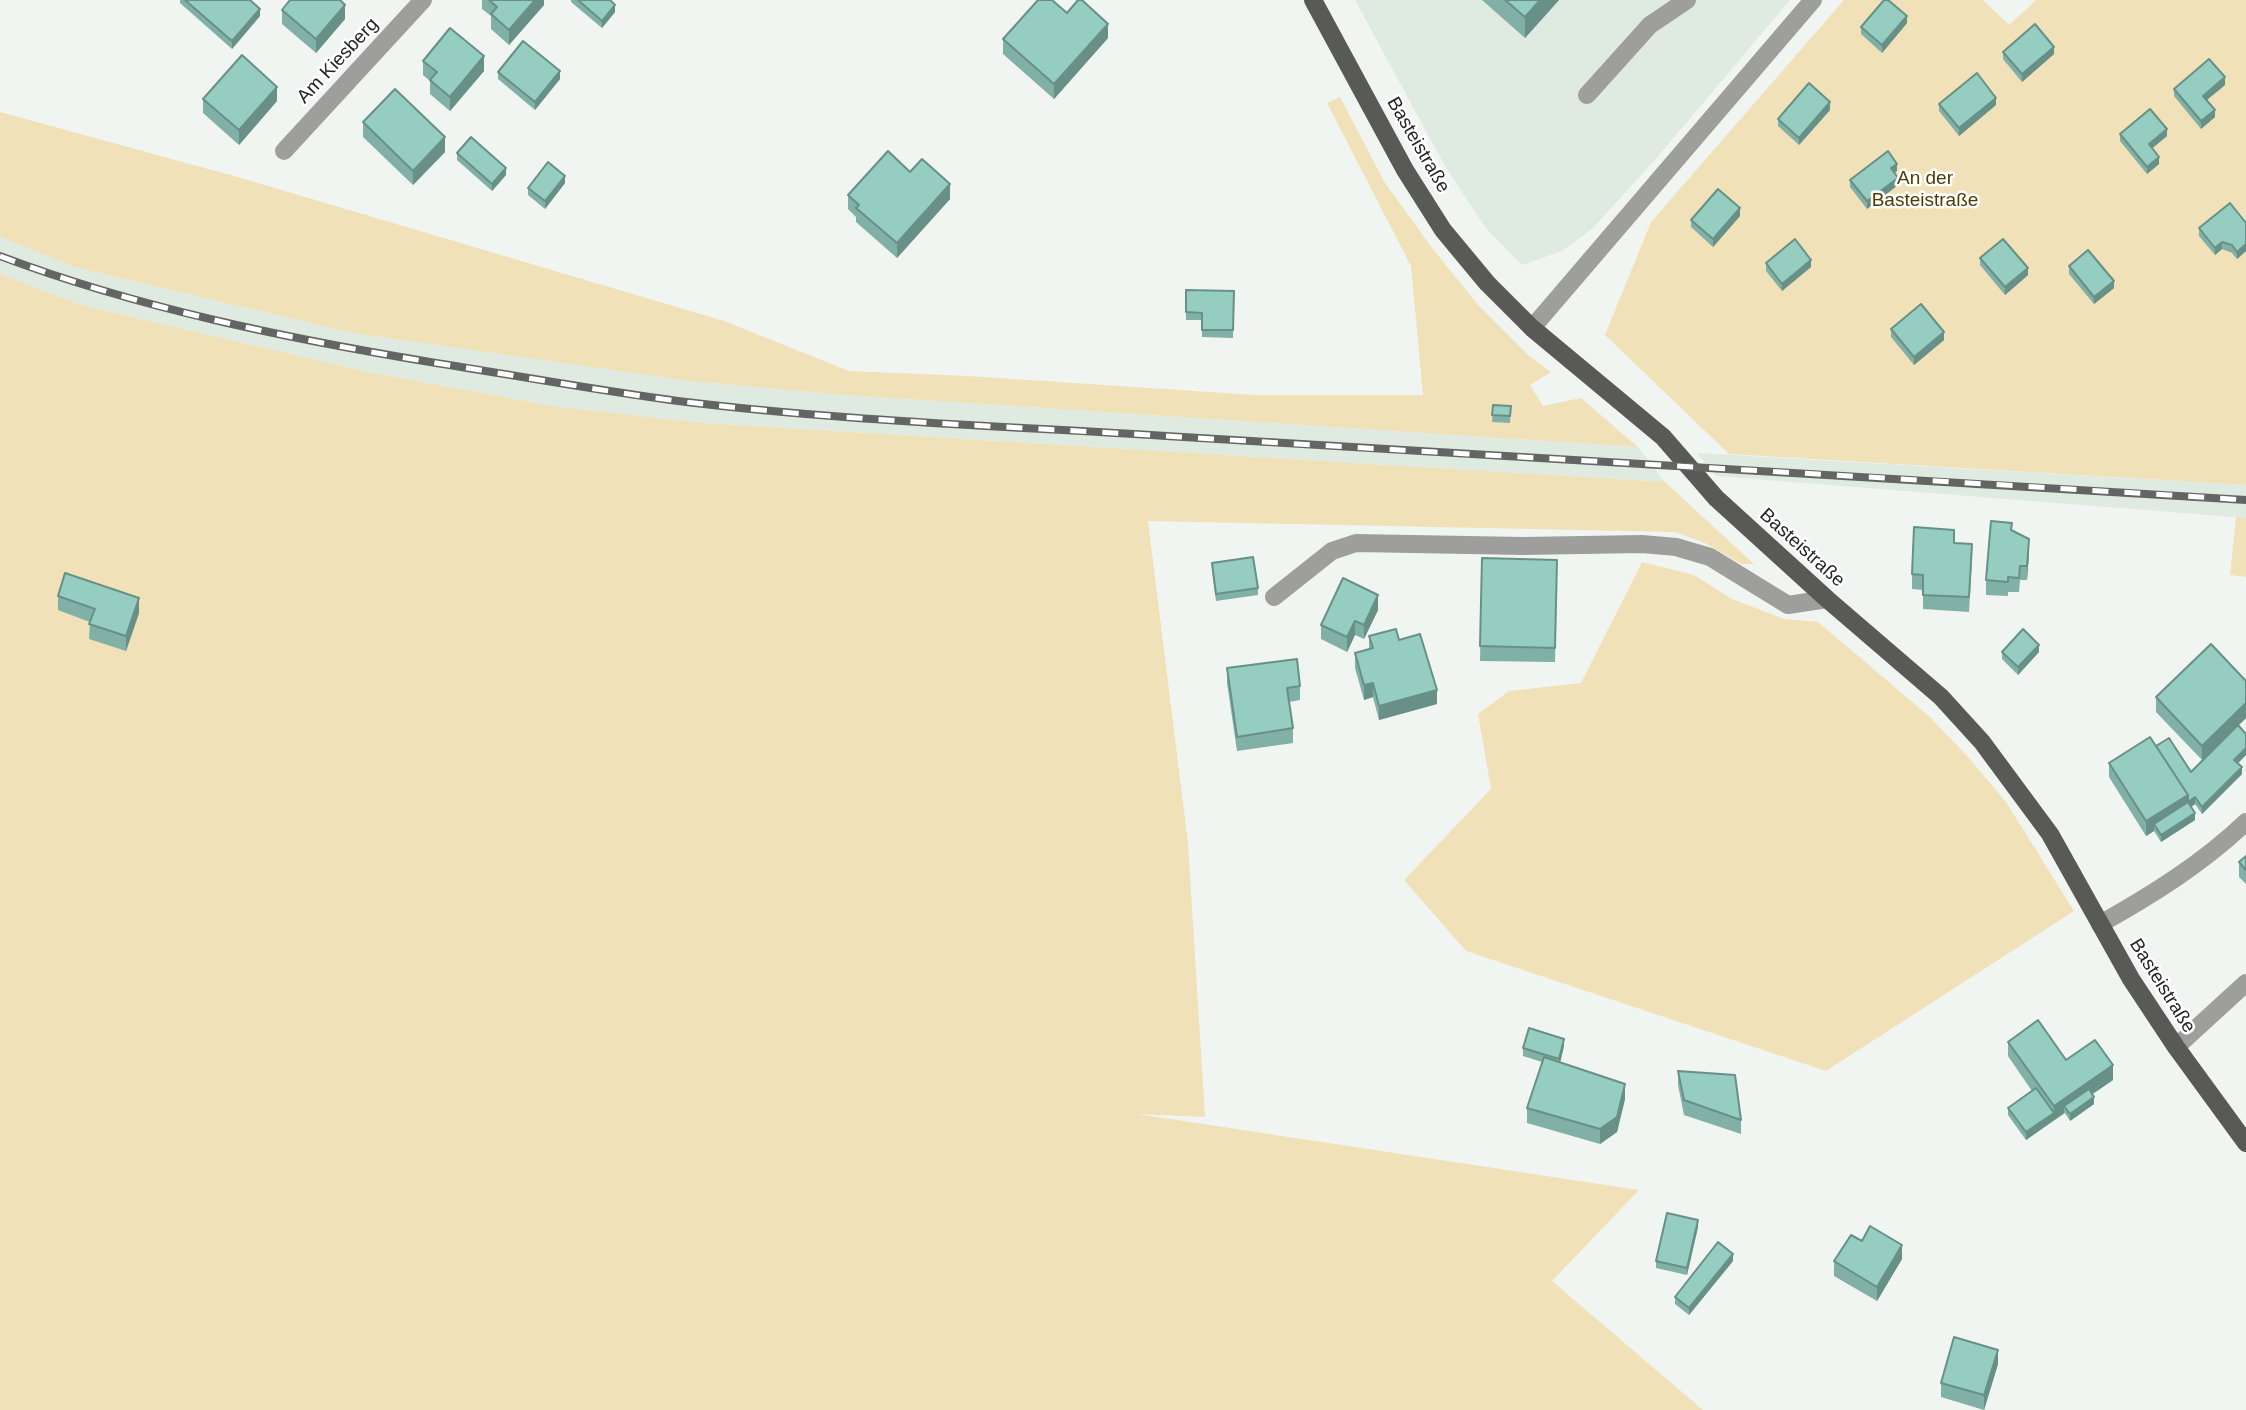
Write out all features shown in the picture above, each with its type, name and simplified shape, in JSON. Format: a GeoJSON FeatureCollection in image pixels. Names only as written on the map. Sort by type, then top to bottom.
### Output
{"type":"FeatureCollection","features":[{"type":"Feature","properties":{"kind":"main road","name":"Basteistraße"},"geometry":{"type":"LineString","coordinates":[[1313,0],[1405,170],[1443,230],[1487,283],[1532,328],[1663,438],[1716,498],[1827,599],[1941,697],[1982,742],[2050,834],[2131,979],[2176,1048],[2246,1143]]}},
{"type":"Feature","properties":{"kind":"street"},"geometry":{"type":"LineString","coordinates":[[1587,95],[1650,25],[1687,0]]}},
{"type":"Feature","properties":{"kind":"street"},"geometry":{"type":"LineString","coordinates":[[1532,328],[1813,0]]}},
{"type":"Feature","properties":{"kind":"street","name":"Am Kiesberg"},"geometry":{"type":"LineString","coordinates":[[284,151],[414,3]]}},
{"type":"Feature","properties":{"kind":"street"},"geometry":{"type":"LineString","coordinates":[[1274,597],[1332,551],[1356,543],[1524,546],[1642,544],[1676,547],[1710,557],[1788,605],[1827,599]]}},
{"type":"Feature","properties":{"kind":"street"},"geometry":{"type":"LineString","coordinates":[[2100,924],[2218,849],[2246,822]]}},
{"type":"Feature","properties":{"kind":"street"},"geometry":{"type":"LineString","coordinates":[[2176,1048],[2246,983]]}},
{"type":"Feature","properties":{"kind":"shaded area"},"geometry":{"type":"Polygon","coordinates":[[[1355,0],[1790,0],[1660,154],[1593,228],[1562,251],[1522,265],[1485,227],[1445,166],[1355,0]]]}},
{"type":"Feature","properties":{"kind":"shaded area"},"geometry":{"type":"Polygon","coordinates":[[[0,237],[78,268],[353,333],[689,381],[831,394],[1638,447],[1665,482],[703,423],[557,407],[368,372],[81,305],[0,274],[0,237]]]}},
{"type":"Feature","properties":{"kind":"shaded area"},"geometry":{"type":"Polygon","coordinates":[[[1697,453],[2246,485],[2246,518],[1716,476],[1697,453]]]}},
{"type":"Feature","properties":{"kind":"green space","name":"An der Basteistraße"},"geometry":{"type":"Polygon","coordinates":[[[1844,0],[1983,0],[2009,25],[2036,0],[2246,0],[2246,485],[1729,454],[1605,335],[1651,222],[1844,0]]]}},
{"type":"Feature","properties":{"kind":"green space"},"geometry":{"type":"Polygon","coordinates":[[[1340,97],[1385,183],[1432,248],[1479,306],[1529,356],[1551,372],[1530,385],[1543,406],[1581,398],[1638,447],[831,394],[689,381],[353,333],[78,268],[0,237],[0,112],[241,178],[724,321],[849,371],[1255,395],[1423,395],[1411,266],[1327,103],[1340,97]]]}},
{"type":"Feature","properties":{"kind":"green space"},"geometry":{"type":"Polygon","coordinates":[[[0,274],[81,305],[368,372],[558,407],[703,423],[1665,482],[1754,564],[1741,564],[1705,543],[1675,532],[1148,521],[1188,843],[1205,1117],[1137,1114],[1639,1190],[1552,1281],[1703,1410],[0,1410],[0,274]]]}},
{"type":"Feature","properties":{"kind":"green space"},"geometry":{"type":"Polygon","coordinates":[[[2236,517],[2246,518],[2246,577],[2230,575],[2236,517]]]}},
{"type":"Feature","properties":{"kind":"green space"},"geometry":{"type":"Polygon","coordinates":[[[1642,562],[1694,575],[1732,599],[1784,619],[1818,622],[1930,717],[1969,758],[2006,802],[2074,911],[1826,1071],[1466,951],[1404,880],[1491,789],[1478,714],[1509,691],[1581,683],[1642,562]]]}},
{"type":"Feature","properties":{"kind":"building"},"geometry":{"type":"Polygon","coordinates":[[[185,0],[250,0],[260,9],[232,41],[185,0]]]}},
{"type":"Feature","properties":{"kind":"building"},"geometry":{"type":"Polygon","coordinates":[[[290,0],[340,0],[345,5],[316,39],[282,10],[290,0]]]}},
{"type":"Feature","properties":{"kind":"building"},"geometry":{"type":"Polygon","coordinates":[[[489,0],[535,0],[509,30],[491,14],[497,7],[489,0]]]}},
{"type":"Feature","properties":{"kind":"building"},"geometry":{"type":"Polygon","coordinates":[[[578,0],[610,0],[615,5],[602,21],[578,0]]]}},
{"type":"Feature","properties":{"kind":"building"},"geometry":{"type":"Polygon","coordinates":[[[1038,0],[1052,0],[1067,13],[1078,0],[1082,0],[1108,24],[1054,84],[1003,39],[1038,0]]]}},
{"type":"Feature","properties":{"kind":"building"},"geometry":{"type":"Polygon","coordinates":[[[1505,0],[1540,0],[1525,17],[1505,0]]]}},
{"type":"Feature","properties":{"kind":"building"},"geometry":{"type":"Polygon","coordinates":[[[1884,0],[1888,0],[1907,16],[1882,45],[1861,27],[1884,0]]]}},
{"type":"Feature","properties":{"kind":"building"},"geometry":{"type":"Polygon","coordinates":[[[2035,24],[2054,47],[2022,74],[2003,52],[2035,24]]]}},
{"type":"Feature","properties":{"kind":"building"},"geometry":{"type":"Polygon","coordinates":[[[450,28],[484,56],[450,97],[430,80],[437,72],[423,61],[450,28]]]}},
{"type":"Feature","properties":{"kind":"building"},"geometry":{"type":"Polygon","coordinates":[[[523,41],[560,71],[535,102],[498,72],[523,41]]]}},
{"type":"Feature","properties":{"kind":"building"},"geometry":{"type":"Polygon","coordinates":[[[242,55],[277,87],[239,130],[203,99],[242,55]]]}},
{"type":"Feature","properties":{"kind":"building"},"geometry":{"type":"Polygon","coordinates":[[[2209,59],[2225,77],[2203,96],[2215,110],[2201,121],[2174,89],[2209,59]]]}},
{"type":"Feature","properties":{"kind":"building"},"geometry":{"type":"Polygon","coordinates":[[[1977,73],[1996,98],[1959,128],[1939,104],[1977,73]]]}},
{"type":"Feature","properties":{"kind":"building"},"geometry":{"type":"Polygon","coordinates":[[[1809,83],[1830,102],[1799,138],[1778,119],[1809,83]]]}},
{"type":"Feature","properties":{"kind":"building"},"geometry":{"type":"Polygon","coordinates":[[[395,89],[445,137],[413,171],[363,122],[395,89]]]}},
{"type":"Feature","properties":{"kind":"building"},"geometry":{"type":"Polygon","coordinates":[[[2150,109],[2167,129],[2149,144],[2159,157],[2147,167],[2120,134],[2150,109]]]}},
{"type":"Feature","properties":{"kind":"building"},"geometry":{"type":"Polygon","coordinates":[[[471,137],[506,168],[492,184],[457,153],[471,137]]]}},
{"type":"Feature","properties":{"kind":"building"},"geometry":{"type":"Polygon","coordinates":[[[888,151],[910,172],[922,159],[950,184],[897,243],[856,208],[859,205],[848,195],[888,151]]]}},
{"type":"Feature","properties":{"kind":"building"},"geometry":{"type":"Polygon","coordinates":[[[1888,151],[1897,164],[1891,168],[1898,178],[1867,201],[1850,180],[1888,151]]]}},
{"type":"Feature","properties":{"kind":"building"},"geometry":{"type":"Polygon","coordinates":[[[548,162],[565,176],[545,201],[528,188],[548,162]]]}},
{"type":"Feature","properties":{"kind":"building"},"geometry":{"type":"Polygon","coordinates":[[[1718,189],[1740,208],[1713,239],[1691,220],[1718,189]]]}},
{"type":"Feature","properties":{"kind":"building"},"geometry":{"type":"Polygon","coordinates":[[[2230,203],[2246,223],[2246,244],[2237,252],[2232,245],[2222,242],[2215,248],[2199,228],[2230,203]]]}},
{"type":"Feature","properties":{"kind":"building"},"geometry":{"type":"Polygon","coordinates":[[[1795,239],[1811,260],[1782,284],[1766,263],[1795,239]]]}},
{"type":"Feature","properties":{"kind":"building"},"geometry":{"type":"Polygon","coordinates":[[[2003,239],[2028,268],[2005,287],[1980,258],[2003,239]]]}},
{"type":"Feature","properties":{"kind":"building"},"geometry":{"type":"Polygon","coordinates":[[[2088,250],[2114,281],[2094,297],[2069,266],[2088,250]]]}},
{"type":"Feature","properties":{"kind":"building"},"geometry":{"type":"Polygon","coordinates":[[[1186,290],[1234,291],[1233,330],[1202,330],[1202,313],[1186,312],[1186,290]]]}},
{"type":"Feature","properties":{"kind":"building"},"geometry":{"type":"Polygon","coordinates":[[[1921,304],[1944,332],[1914,357],[1891,329],[1921,304]]]}},
{"type":"Feature","properties":{"kind":"building"},"geometry":{"type":"Polygon","coordinates":[[[1493,405],[1511,406],[1510,416],[1492,415],[1493,405]]]}},
{"type":"Feature","properties":{"kind":"building"},"geometry":{"type":"Polygon","coordinates":[[[1991,521],[2012,523],[2011,530],[2029,539],[2027,566],[2020,566],[2019,578],[2008,577],[2008,582],[1986,580],[1991,521]]]}},
{"type":"Feature","properties":{"kind":"building"},"geometry":{"type":"Polygon","coordinates":[[[1914,527],[1954,530],[1954,543],[1972,544],[1969,597],[1923,595],[1923,575],[1912,574],[1914,527]]]}},
{"type":"Feature","properties":{"kind":"building"},"geometry":{"type":"Polygon","coordinates":[[[1253,557],[1258,588],[1216,594],[1212,563],[1253,557]]]}},
{"type":"Feature","properties":{"kind":"building"},"geometry":{"type":"Polygon","coordinates":[[[1482,558],[1557,560],[1555,648],[1480,646],[1482,558]]]}},
{"type":"Feature","properties":{"kind":"building"},"geometry":{"type":"Polygon","coordinates":[[[65,573],[139,598],[126,636],[89,624],[95,609],[58,596],[65,573]]]}},
{"type":"Feature","properties":{"kind":"building"},"geometry":{"type":"Polygon","coordinates":[[[1343,578],[1378,595],[1364,625],[1355,621],[1347,637],[1321,625],[1343,578]]]}},
{"type":"Feature","properties":{"kind":"building"},"geometry":{"type":"Polygon","coordinates":[[[1396,629],[1399,640],[1420,634],[1437,690],[1379,706],[1373,683],[1364,685],[1355,653],[1373,648],[1369,636],[1396,629]]]}},
{"type":"Feature","properties":{"kind":"building"},"geometry":{"type":"Polygon","coordinates":[[[2023,629],[2039,645],[2018,667],[2002,652],[2023,629]]]}},
{"type":"Feature","properties":{"kind":"building"},"geometry":{"type":"Polygon","coordinates":[[[2211,644],[2246,681],[2246,703],[2202,746],[2156,697],[2211,644]]]}},
{"type":"Feature","properties":{"kind":"building"},"geometry":{"type":"Polygon","coordinates":[[[1297,659],[1300,686],[1287,688],[1293,728],[1237,737],[1227,668],[1297,659]]]}},
{"type":"Feature","properties":{"kind":"building"},"geometry":{"type":"Polygon","coordinates":[[[2238,725],[2246,734],[2246,748],[2234,760],[2242,767],[2202,807],[2195,797],[2188,802],[2188,795],[2156,746],[2169,738],[2191,772],[2238,725]]]}},
{"type":"Feature","properties":{"kind":"building"},"geometry":{"type":"Polygon","coordinates":[[[2150,737],[2188,795],[2146,821],[2109,763],[2150,737]]]}},
{"type":"Feature","properties":{"kind":"building"},"geometry":{"type":"Polygon","coordinates":[[[2188,802],[2195,813],[2161,835],[2154,824],[2188,802]]]}},
{"type":"Feature","properties":{"kind":"building"},"geometry":{"type":"Polygon","coordinates":[[[2246,856],[2246,870],[2239,862],[2246,856]]]}},
{"type":"Feature","properties":{"kind":"building"},"geometry":{"type":"Polygon","coordinates":[[[2038,1020],[2066,1060],[2095,1040],[2113,1065],[2054,1106],[2008,1042],[2038,1020]]]}},
{"type":"Feature","properties":{"kind":"building"},"geometry":{"type":"Polygon","coordinates":[[[1529,1028],[1564,1039],[1559,1059],[1523,1048],[1529,1028]]]}},
{"type":"Feature","properties":{"kind":"building"},"geometry":{"type":"Polygon","coordinates":[[[1544,1057],[1625,1084],[1617,1117],[1600,1129],[1527,1108],[1544,1057]]]}},
{"type":"Feature","properties":{"kind":"building"},"geometry":{"type":"Polygon","coordinates":[[[1678,1071],[1735,1075],[1741,1120],[1684,1100],[1678,1071]]]}},
{"type":"Feature","properties":{"kind":"building"},"geometry":{"type":"Polygon","coordinates":[[[2036,1088],[2054,1113],[2026,1132],[2008,1108],[2036,1088]]]}},
{"type":"Feature","properties":{"kind":"building"},"geometry":{"type":"Polygon","coordinates":[[[2089,1089],[2094,1097],[2070,1114],[2064,1106],[2089,1089]]]}},
{"type":"Feature","properties":{"kind":"building"},"geometry":{"type":"Polygon","coordinates":[[[1667,1213],[1698,1220],[1687,1268],[1656,1261],[1667,1213]]]}},
{"type":"Feature","properties":{"kind":"building"},"geometry":{"type":"Polygon","coordinates":[[[1870,1226],[1902,1245],[1877,1287],[1834,1261],[1851,1235],[1862,1241],[1870,1226]]]}},
{"type":"Feature","properties":{"kind":"building"},"geometry":{"type":"Polygon","coordinates":[[[1718,1242],[1733,1254],[1689,1308],[1675,1297],[1718,1242]]]}},
{"type":"Feature","properties":{"kind":"building"},"geometry":{"type":"Polygon","coordinates":[[[1954,1337],[1998,1350],[1984,1395],[1941,1383],[1954,1337]]]}},
{"type":"Feature","properties":{"kind":"railway"},"geometry":{"type":"LineString","coordinates":[[0,256],[105,291],[267,332],[376,353],[585,387],[739,408],[922,422],[2246,500]]}}]}
